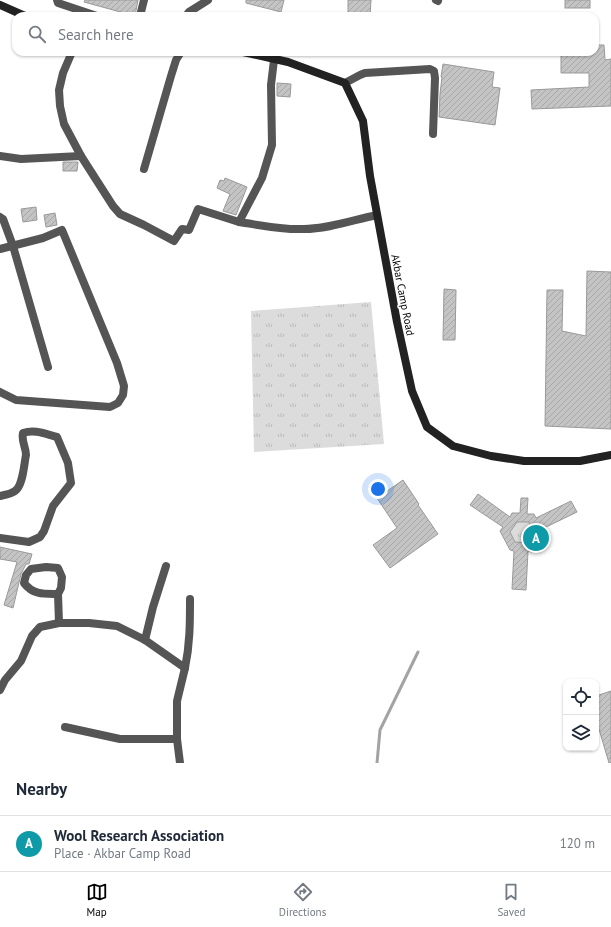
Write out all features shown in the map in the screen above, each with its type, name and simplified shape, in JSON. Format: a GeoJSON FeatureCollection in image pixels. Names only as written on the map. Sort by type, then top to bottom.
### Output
{"type":"FeatureCollection","features":[{"type":"Feature","properties":{"kind":"street"},"geometry":{"type":"LineString","coordinates":[[57,0],[58,3],[85,12]]}},
{"type":"Feature","properties":{"kind":"street"},"geometry":{"type":"LineString","coordinates":[[141,12],[144,0]]}},
{"type":"Feature","properties":{"kind":"street"},"geometry":{"type":"LineString","coordinates":[[189,12],[208,0]]}},
{"type":"Feature","properties":{"kind":"street"},"geometry":{"type":"LineString","coordinates":[[0,5],[16,12]]}},
{"type":"Feature","properties":{"kind":"street"},"geometry":{"type":"LineString","coordinates":[[70,56],[63,73],[59,90],[60,106],[64,124],[81,156],[113,206],[120,214],[174,241],[182,229],[189,230],[198,209],[239,222],[304,230],[377,215]]}},
{"type":"Feature","properties":{"kind":"street"},"geometry":{"type":"LineString","coordinates":[[144,169],[171,76],[178,56]]}},
{"type":"Feature","properties":{"kind":"street"},"geometry":{"type":"LineString","coordinates":[[258,56],[288,62],[345,84],[360,75],[365,74],[430,69],[434,71],[435,78],[433,134]]}},
{"type":"Feature","properties":{"kind":"street"},"geometry":{"type":"LineString","coordinates":[[239,222],[262,178],[272,145],[271,85],[274,60]]}},
{"type":"Feature","properties":{"kind":"street","name":"Akbar Camp Road"},"geometry":{"type":"LineString","coordinates":[[345,84],[363,121],[370,176],[396,315],[412,391],[427,427],[453,446],[492,456],[524,461],[580,461],[611,455]]}},
{"type":"Feature","properties":{"kind":"street"},"geometry":{"type":"LineString","coordinates":[[0,156],[21,159],[81,156]]}},
{"type":"Feature","properties":{"kind":"street"},"geometry":{"type":"LineString","coordinates":[[0,217],[13,246],[48,367]]}},
{"type":"Feature","properties":{"kind":"street"},"geometry":{"type":"LineString","coordinates":[[0,249],[43,238],[62,230],[117,363],[124,386],[122,396],[118,403],[110,407],[16,400],[0,392]]}},
{"type":"Feature","properties":{"kind":"street"},"geometry":{"type":"LineString","coordinates":[[0,496],[15,492],[21,484],[26,455],[26,450],[21,438],[22,433],[28,431],[38,431],[57,437],[68,463],[71,483],[53,506],[44,531],[40,537],[29,542],[0,538]]}},
{"type":"Feature","properties":{"kind":"street"},"geometry":{"type":"LineString","coordinates":[[145,640],[153,606],[166,566]]}},
{"type":"Feature","properties":{"kind":"street"},"geometry":{"type":"LineString","coordinates":[[58,594],[44,594],[30,590],[24,583],[26,575],[31,569],[46,567],[58,568],[62,577],[61,588],[58,594],[59,623]]}},
{"type":"Feature","properties":{"kind":"street"},"geometry":{"type":"LineString","coordinates":[[180,763],[177,739],[177,701],[189,649],[190,599]]}},
{"type":"Feature","properties":{"kind":"street"},"geometry":{"type":"LineString","coordinates":[[0,690],[5,680],[21,661],[32,636],[40,627],[59,623],[89,623],[117,626],[145,640],[185,668]]}},
{"type":"Feature","properties":{"kind":"street"},"geometry":{"type":"LineString","coordinates":[[65,727],[120,739],[177,739]]}},
{"type":"Feature","properties":{"kind":"green space"},"geometry":{"type":"Polygon","coordinates":[[[371,302],[384,444],[254,452],[251,311],[371,302]]]}},
{"type":"Feature","properties":{"kind":"green space"},"geometry":{"type":"Polygon","coordinates":[[[517,522],[529,522],[534,533],[527,543],[515,542],[510,532],[517,522]]]}},
{"type":"Feature","properties":{"kind":"building"},"geometry":{"type":"Polygon","coordinates":[[[85,0],[138,0],[136,12],[120,12],[84,2],[85,0]]]}},
{"type":"Feature","properties":{"kind":"building"},"geometry":{"type":"Polygon","coordinates":[[[246,0],[284,0],[281,12],[246,3],[246,0]]]}},
{"type":"Feature","properties":{"kind":"building"},"geometry":{"type":"Polygon","coordinates":[[[348,0],[371,0],[370,12],[348,12],[348,0]]]}},
{"type":"Feature","properties":{"kind":"building"},"geometry":{"type":"Polygon","coordinates":[[[565,0],[590,0],[590,8],[565,8],[565,0]]]}},
{"type":"Feature","properties":{"kind":"building"},"geometry":{"type":"Polygon","coordinates":[[[599,45],[604,45],[605,60],[611,59],[611,106],[532,109],[531,90],[589,87],[589,73],[561,73],[561,56],[599,56],[599,45]]]}},
{"type":"Feature","properties":{"kind":"building"},"geometry":{"type":"Polygon","coordinates":[[[443,64],[494,72],[492,87],[500,88],[495,125],[439,117],[443,64]]]}},
{"type":"Feature","properties":{"kind":"building"},"geometry":{"type":"Polygon","coordinates":[[[277,83],[291,84],[290,97],[277,96],[277,83]]]}},
{"type":"Feature","properties":{"kind":"building"},"geometry":{"type":"Polygon","coordinates":[[[63,162],[78,162],[77,171],[63,171],[63,162]]]}},
{"type":"Feature","properties":{"kind":"building"},"geometry":{"type":"Polygon","coordinates":[[[225,178],[247,187],[236,215],[223,211],[230,194],[217,188],[220,180],[224,181],[225,178]]]}},
{"type":"Feature","properties":{"kind":"building"},"geometry":{"type":"Polygon","coordinates":[[[36,207],[37,220],[23,222],[21,209],[36,207]]]}},
{"type":"Feature","properties":{"kind":"building"},"geometry":{"type":"Polygon","coordinates":[[[55,213],[57,225],[46,227],[44,215],[55,213]]]}},
{"type":"Feature","properties":{"kind":"building"},"geometry":{"type":"Polygon","coordinates":[[[587,271],[611,272],[611,429],[545,426],[547,290],[563,290],[562,331],[586,336],[587,271]]]}},
{"type":"Feature","properties":{"kind":"building"},"geometry":{"type":"Polygon","coordinates":[[[444,289],[456,290],[455,340],[443,340],[444,289]]]}},
{"type":"Feature","properties":{"kind":"building"},"geometry":{"type":"Polygon","coordinates":[[[403,480],[438,534],[390,568],[373,545],[397,528],[377,498],[403,480]]]}},
{"type":"Feature","properties":{"kind":"building"},"geometry":{"type":"Polygon","coordinates":[[[478,494],[510,517],[512,513],[520,513],[521,498],[528,498],[527,514],[534,514],[536,518],[571,501],[577,512],[542,529],[544,534],[532,552],[528,551],[526,590],[512,589],[514,551],[510,550],[500,531],[503,527],[470,505],[478,494]],[[517,522],[510,532],[515,542],[528,543],[534,533],[529,522],[517,522]]]}},
{"type":"Feature","properties":{"kind":"building"},"geometry":{"type":"Polygon","coordinates":[[[0,547],[32,554],[29,564],[26,564],[21,574],[13,608],[4,605],[17,562],[0,559],[0,547]]]}},
{"type":"Feature","properties":{"kind":"building"},"geometry":{"type":"Polygon","coordinates":[[[611,691],[611,763],[609,763],[599,729],[599,695],[611,691]]]}},
{"type":"Feature","properties":{"kind":"waterway"},"geometry":{"type":"LineString","coordinates":[[377,763],[380,730],[418,652]]}},
{"type":"Feature","properties":{"kind":"place","name":"Wool Research Association"},"geometry":{"type":"Point","coordinates":[536,538]}}]}
